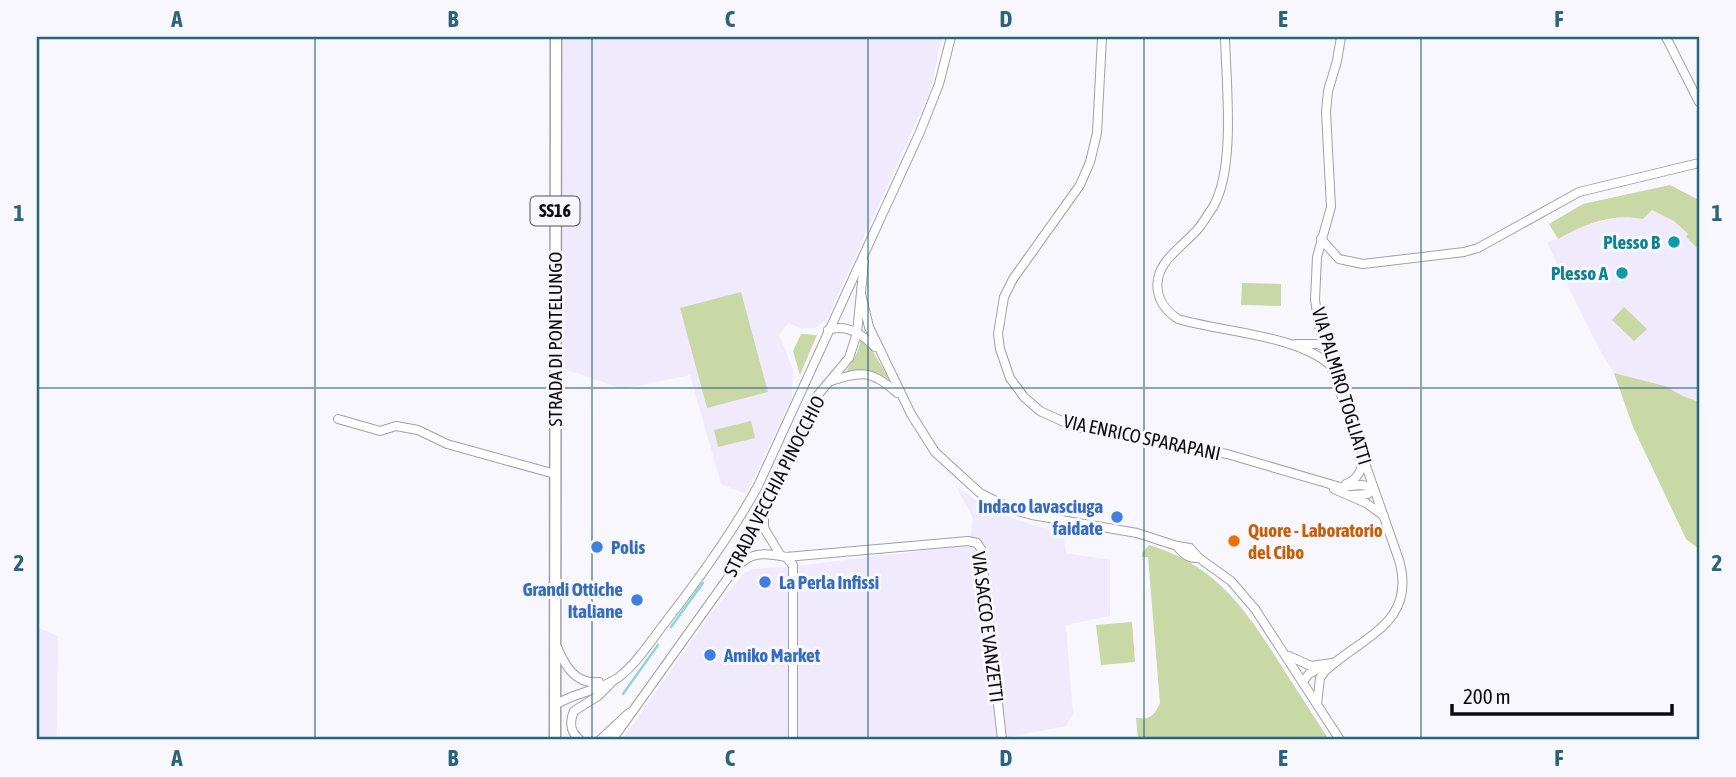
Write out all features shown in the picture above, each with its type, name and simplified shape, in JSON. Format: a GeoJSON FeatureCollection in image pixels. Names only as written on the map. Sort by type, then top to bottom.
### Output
{"type":"FeatureCollection","features":[{"type":"Feature","properties":{"kind":"main road","name":"STRADA DI PONTELUNGO"},"geometry":{"type":"LineString","coordinates":[[555,740],[556,37]]}},
{"type":"Feature","properties":{"kind":"street","name":"STRADA VECCHIA PINOCCHIO"},"geometry":{"type":"LineString","coordinates":[[555,705],[569,696],[616,679],[629,668],[739,521],[758,486],[930,109],[951,37]]}},
{"type":"Feature","properties":{"kind":"street","name":"VIA ENRICO SPARAPANI"},"geometry":{"type":"LineString","coordinates":[[1102,37],[1097,133],[1090,162],[1080,185],[1013,279],[1004,297],[998,334],[1010,378],[1024,397],[1040,411],[1075,427],[1227,454],[1340,487],[1373,487]]}},
{"type":"Feature","properties":{"kind":"street"},"geometry":{"type":"LineString","coordinates":[[1225,37],[1225,170],[1215,204],[1199,227],[1160,270],[1157,286],[1159,299],[1178,319],[1289,344],[1325,347]]}},
{"type":"Feature","properties":{"kind":"street","name":"VIA PALMIRO TOGLIATTI"},"geometry":{"type":"LineString","coordinates":[[1303,681],[1335,662],[1386,624],[1401,599],[1403,573],[1319,326],[1314,281],[1321,239],[1331,207],[1325,112],[1341,37]]}},
{"type":"Feature","properties":{"kind":"street"},"geometry":{"type":"LineString","coordinates":[[1666,37],[1699,102]]}},
{"type":"Feature","properties":{"kind":"street"},"geometry":{"type":"LineString","coordinates":[[1321,239],[1339,259],[1363,264],[1464,252],[1478,248],[1579,192],[1699,163]]}},
{"type":"Feature","properties":{"kind":"street","name":"STRADA VECCHIA PINOCCHIO"},"geometry":{"type":"LineString","coordinates":[[612,740],[730,575],[807,414],[817,396],[849,358],[857,333],[864,257]]}},
{"type":"Feature","properties":{"kind":"street"},"geometry":{"type":"LineString","coordinates":[[862,294],[869,327],[879,352],[935,452],[980,493],[1014,509],[1032,515],[1137,533],[1177,546],[1186,555],[1199,558],[1231,581],[1243,594],[1340,740]]}},
{"type":"Feature","properties":{"kind":"street"},"geometry":{"type":"LineString","coordinates":[[1308,347],[1319,326]]}},
{"type":"Feature","properties":{"kind":"street"},"geometry":{"type":"LineString","coordinates":[[828,330],[840,327],[857,333],[879,352]]}},
{"type":"Feature","properties":{"kind":"street"},"geometry":{"type":"LineString","coordinates":[[1308,347],[1331,366]]}},
{"type":"Feature","properties":{"kind":"street"},"geometry":{"type":"LineString","coordinates":[[831,381],[863,372],[885,382],[904,399]]}},
{"type":"Feature","properties":{"kind":"street"},"geometry":{"type":"LineString","coordinates":[[338,419],[380,431],[396,426],[418,430],[447,444],[555,474]]}},
{"type":"Feature","properties":{"kind":"street"},"geometry":{"type":"LineString","coordinates":[[1340,487],[1353,481],[1360,473],[1364,459]]}},
{"type":"Feature","properties":{"kind":"street","name":"VIA ENRICO SPARAPANI"},"geometry":{"type":"LineString","coordinates":[[1322,483],[1366,503],[1384,516]]}},
{"type":"Feature","properties":{"kind":"street"},"geometry":{"type":"LineString","coordinates":[[1348,495],[1368,494],[1373,487]]}},
{"type":"Feature","properties":{"kind":"street"},"geometry":{"type":"LineString","coordinates":[[768,500],[763,518],[764,528],[784,557],[793,565],[793,740]]}},
{"type":"Feature","properties":{"kind":"street","name":"VIA SACCO E VANZETTI"},"geometry":{"type":"LineString","coordinates":[[730,575],[751,555],[784,557],[968,541],[977,543],[981,549],[1002,740]]}},
{"type":"Feature","properties":{"kind":"street"},"geometry":{"type":"LineString","coordinates":[[556,642],[569,671],[579,678],[591,683],[616,679]]}},
{"type":"Feature","properties":{"kind":"street"},"geometry":{"type":"LineString","coordinates":[[1285,654],[1311,666],[1325,668],[1320,678],[1317,704]]}},
{"type":"Feature","properties":{"kind":"street"},"geometry":{"type":"LineString","coordinates":[[580,740],[570,725],[574,711],[598,696],[616,679]]}},
{"type":"Feature","properties":{"kind":"street"},"geometry":{"type":"LineString","coordinates":[[600,740],[621,718],[634,709]]}},
{"type":"Feature","properties":{"kind":"shaded area"},"geometry":{"type":"Polygon","coordinates":[[[563,37],[942,37],[930,91],[827,319],[815,328],[800,328],[788,323],[779,335],[793,369],[792,398],[746,494],[721,484],[690,375],[623,389],[562,368],[563,37]]]}},
{"type":"Feature","properties":{"kind":"shaded area"},"geometry":{"type":"Polygon","coordinates":[[[1652,210],[1674,221],[1699,250],[1699,402],[1665,386],[1614,373],[1598,347],[1547,243],[1586,224],[1630,216],[1643,219],[1652,210]]]}},
{"type":"Feature","properties":{"kind":"shaded area"},"geometry":{"type":"Polygon","coordinates":[[[956,486],[990,510],[1032,525],[1063,532],[1066,553],[1110,560],[1110,616],[1066,625],[1073,714],[1066,726],[1008,737],[1008,740],[622,740],[712,612],[744,573],[753,569],[969,545],[973,518],[956,486]]]}},
{"type":"Feature","properties":{"kind":"shaded area"},"geometry":{"type":"Polygon","coordinates":[[[37,627],[58,636],[57,740],[37,740],[37,627]]]}},
{"type":"Feature","properties":{"kind":"green space"},"geometry":{"type":"Polygon","coordinates":[[[1670,185],[1699,200],[1699,250],[1686,237],[1688,234],[1674,221],[1652,210],[1643,219],[1620,217],[1599,221],[1558,239],[1549,224],[1583,204],[1670,185]]]}},
{"type":"Feature","properties":{"kind":"green space"},"geometry":{"type":"Polygon","coordinates":[[[1242,283],[1281,284],[1281,306],[1241,305],[1242,283]]]}},
{"type":"Feature","properties":{"kind":"green space"},"geometry":{"type":"Polygon","coordinates":[[[741,292],[768,392],[707,408],[680,308],[741,292]]]}},
{"type":"Feature","properties":{"kind":"green space"},"geometry":{"type":"Polygon","coordinates":[[[1624,307],[1647,329],[1634,341],[1612,320],[1624,307]]]}},
{"type":"Feature","properties":{"kind":"green space"},"geometry":{"type":"Polygon","coordinates":[[[801,334],[817,335],[800,375],[793,351],[801,334]]]}},
{"type":"Feature","properties":{"kind":"green space"},"geometry":{"type":"Polygon","coordinates":[[[861,340],[871,348],[889,379],[868,371],[846,372],[861,340]]]}},
{"type":"Feature","properties":{"kind":"green space"},"geometry":{"type":"Polygon","coordinates":[[[1614,373],[1665,386],[1699,402],[1699,549],[1686,539],[1633,427],[1614,373]]]}},
{"type":"Feature","properties":{"kind":"green space"},"geometry":{"type":"Polygon","coordinates":[[[751,421],[755,438],[718,447],[714,430],[751,421]]]}},
{"type":"Feature","properties":{"kind":"green space"},"geometry":{"type":"Polygon","coordinates":[[[1149,545],[1172,553],[1209,575],[1238,604],[1264,639],[1329,740],[1138,740],[1136,718],[1151,716],[1160,703],[1148,557],[1142,557],[1149,545]]]}},
{"type":"Feature","properties":{"kind":"green space"},"geometry":{"type":"Polygon","coordinates":[[[1132,622],[1135,662],[1101,665],[1096,625],[1132,622]]]}},
{"type":"Feature","properties":{"kind":"waterway"},"geometry":{"type":"LineString","coordinates":[[671,627],[703,583]]}},
{"type":"Feature","properties":{"kind":"waterway"},"geometry":{"type":"LineString","coordinates":[[623,694],[658,645]]}},
{"type":"Feature","properties":{"kind":"place","name":"Plesso B"},"geometry":{"type":"Point","coordinates":[1674,242]}},
{"type":"Feature","properties":{"kind":"place","name":"Plesso A"},"geometry":{"type":"Point","coordinates":[1622,273]}},
{"type":"Feature","properties":{"kind":"place","name":"Indaco lavasciuga faidate"},"geometry":{"type":"Point","coordinates":[1117,517]}},
{"type":"Feature","properties":{"kind":"place","name":"Quore - Laboratorio del Cibo"},"geometry":{"type":"Point","coordinates":[1234,541]}},
{"type":"Feature","properties":{"kind":"place","name":"Polis"},"geometry":{"type":"Point","coordinates":[597,547]}},
{"type":"Feature","properties":{"kind":"place","name":"La Perla Infissi"},"geometry":{"type":"Point","coordinates":[765,582]}},
{"type":"Feature","properties":{"kind":"place","name":"Grandi Ottiche Italiane"},"geometry":{"type":"Point","coordinates":[637,600]}},
{"type":"Feature","properties":{"kind":"place","name":"Amiko Market"},"geometry":{"type":"Point","coordinates":[710,655]}}]}
